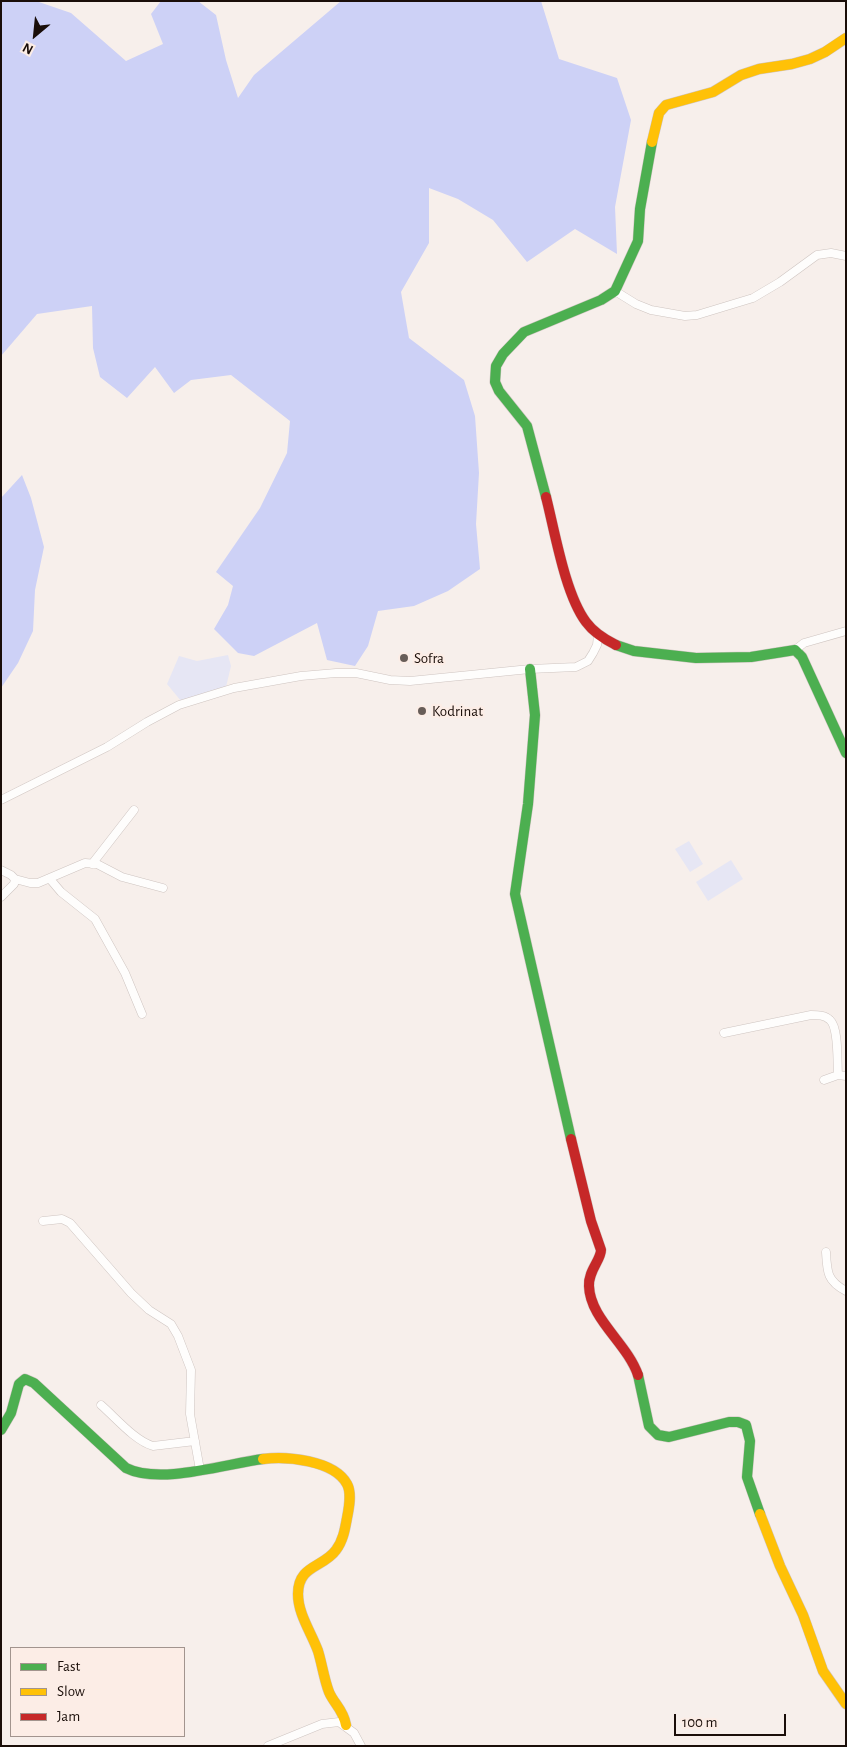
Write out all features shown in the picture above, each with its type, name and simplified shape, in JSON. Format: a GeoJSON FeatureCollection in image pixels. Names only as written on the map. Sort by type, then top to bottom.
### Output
{"type":"FeatureCollection","features":[{"type":"Feature","properties":{"kind":"street"},"geometry":{"type":"LineString","coordinates":[[846,38],[825,52],[810,58],[792,64],[759,69],[741,76],[713,92],[666,105],[662,108],[657,119],[646,168],[638,241],[615,291],[601,300],[524,332],[503,354],[496,366],[495,374],[495,382],[499,391],[527,426],[570,592],[586,621],[598,635],[618,646],[634,651],[696,658],[751,657],[795,650],[804,644],[846,631]]}},
{"type":"Feature","properties":{"kind":"street"},"geometry":{"type":"LineString","coordinates":[[615,291],[636,304],[651,310],[685,316],[697,315],[753,298],[780,282],[817,255],[831,253],[846,256]]}},
{"type":"Feature","properties":{"kind":"street"},"geometry":{"type":"LineString","coordinates":[[1,800],[107,746],[179,705],[234,688],[301,676],[336,673],[356,673],[390,680],[410,681],[530,668],[567,668],[583,664],[593,653],[597,645],[598,635]]}},
{"type":"Feature","properties":{"kind":"street"},"geometry":{"type":"LineString","coordinates":[[795,650],[802,656],[846,753]]}},
{"type":"Feature","properties":{"kind":"street"},"geometry":{"type":"LineString","coordinates":[[530,668],[535,716],[528,804],[515,894],[516,909],[526,939],[567,1127],[576,1154],[594,1233],[601,1247],[601,1254],[590,1273],[589,1287],[591,1299],[606,1328],[634,1364],[652,1432],[661,1437],[669,1437],[729,1422],[738,1422],[746,1425],[750,1441],[746,1477],[780,1566],[806,1623],[823,1671],[846,1704]]}},
{"type":"Feature","properties":{"kind":"street"},"geometry":{"type":"LineString","coordinates":[[92,864],[134,810]]}},
{"type":"Feature","properties":{"kind":"street"},"geometry":{"type":"LineString","coordinates":[[1,870],[12,875],[14,878],[30,883],[38,883],[85,863],[97,864],[122,877],[163,888]]}},
{"type":"Feature","properties":{"kind":"street"},"geometry":{"type":"LineString","coordinates":[[1,897],[14,884],[14,878]]}},
{"type":"Feature","properties":{"kind":"street"},"geometry":{"type":"LineString","coordinates":[[50,879],[61,892],[95,919],[125,973],[142,1014]]}},
{"type":"Feature","properties":{"kind":"street"},"geometry":{"type":"LineString","coordinates":[[724,1033],[812,1015],[823,1016],[831,1020],[835,1028],[842,1075],[824,1080]]}},
{"type":"Feature","properties":{"kind":"street"},"geometry":{"type":"LineString","coordinates":[[43,1221],[62,1219],[70,1223],[131,1293],[149,1310],[172,1324],[190,1363],[190,1414],[200,1470]]}},
{"type":"Feature","properties":{"kind":"street"},"geometry":{"type":"LineString","coordinates":[[826,1252],[826,1270],[830,1279],[838,1287],[846,1291]]}},
{"type":"Feature","properties":{"kind":"street"},"geometry":{"type":"LineString","coordinates":[[1,1430],[11,1413],[19,1384],[25,1379],[29,1380],[126,1468],[134,1472],[147,1475],[200,1470],[246,1461],[287,1458],[307,1461],[338,1475],[347,1484],[350,1494],[341,1543],[337,1550],[329,1557],[304,1572],[299,1582],[298,1594],[300,1608],[318,1651],[330,1694],[340,1708],[346,1726]]}},
{"type":"Feature","properties":{"kind":"street"},"geometry":{"type":"LineString","coordinates":[[101,1405],[136,1437],[147,1444],[153,1446],[195,1441]]}},
{"type":"Feature","properties":{"kind":"street"},"geometry":{"type":"LineString","coordinates":[[268,1746],[322,1724],[339,1722],[354,1733],[361,1746]]}},
{"type":"Feature","properties":{"kind":"shaded area"},"geometry":{"type":"Polygon","coordinates":[[[1,1],[36,1],[71,13],[126,61],[163,44],[151,14],[161,1],[198,1],[216,15],[226,60],[238,98],[254,75],[341,1],[541,1],[559,59],[617,78],[631,120],[615,207],[617,254],[575,229],[527,262],[493,220],[458,199],[429,188],[429,243],[401,292],[409,338],[464,380],[475,416],[479,473],[476,524],[480,569],[448,591],[414,606],[378,611],[368,646],[355,666],[327,660],[317,623],[254,656],[238,653],[214,629],[228,605],[233,586],[216,572],[260,508],[287,453],[290,421],[231,375],[191,380],[174,393],[155,367],[127,398],[100,377],[93,348],[92,306],[37,314],[1,356],[1,1]]]}},
{"type":"Feature","properties":{"kind":"shaded area"},"geometry":{"type":"Polygon","coordinates":[[[22,475],[31,498],[44,547],[35,590],[33,631],[18,663],[1,688],[1,498],[22,475]]]}},
{"type":"Feature","properties":{"kind":"shaded area"},"geometry":{"type":"Polygon","coordinates":[[[228,655],[231,666],[226,687],[181,701],[167,684],[179,656],[197,661],[228,655]]]}},
{"type":"Feature","properties":{"kind":"shaded area"},"geometry":{"type":"Polygon","coordinates":[[[689,841],[703,864],[690,872],[675,849],[689,841]]]}},
{"type":"Feature","properties":{"kind":"shaded area"},"geometry":{"type":"Polygon","coordinates":[[[731,860],[743,879],[708,901],[696,882],[731,860]]]}},
{"type":"Feature","properties":{"kind":"traffic: fast"},"geometry":{"type":"LineString","coordinates":[[546,497],[527,426],[499,391],[495,382],[496,366],[503,354],[524,332],[601,300],[615,291],[638,241],[640,209],[652,142]]}},
{"type":"Feature","properties":{"kind":"traffic: fast"},"geometry":{"type":"LineString","coordinates":[[616,645],[634,651],[696,658],[751,657],[795,650],[802,657],[846,753]]}},
{"type":"Feature","properties":{"kind":"traffic: fast"},"geometry":{"type":"LineString","coordinates":[[530,669],[535,715],[528,804],[515,894],[571,1139]]}},
{"type":"Feature","properties":{"kind":"traffic: fast"},"geometry":{"type":"LineString","coordinates":[[638,1375],[649,1426],[658,1435],[669,1437],[729,1422],[738,1422],[746,1425],[750,1441],[747,1477],[760,1514]]}},
{"type":"Feature","properties":{"kind":"traffic: fast"},"geometry":{"type":"LineString","coordinates":[[1,1430],[11,1413],[19,1384],[25,1379],[34,1383],[126,1468],[140,1473],[174,1474],[193,1472],[263,1459]]}},
{"type":"Feature","properties":{"kind":"traffic: slow"},"geometry":{"type":"LineString","coordinates":[[652,142],[659,113],[666,105],[713,92],[741,75],[759,69],[810,59],[825,52],[846,38]]}},
{"type":"Feature","properties":{"kind":"traffic: slow"},"geometry":{"type":"LineString","coordinates":[[263,1459],[296,1459],[321,1465],[341,1476],[349,1488],[349,1510],[340,1543],[331,1556],[302,1577],[298,1594],[300,1609],[318,1651],[329,1692],[343,1715],[346,1725]]}},
{"type":"Feature","properties":{"kind":"traffic: slow"},"geometry":{"type":"LineString","coordinates":[[760,1514],[780,1566],[803,1615],[823,1671],[846,1704]]}},
{"type":"Feature","properties":{"kind":"traffic: jam"},"geometry":{"type":"LineString","coordinates":[[546,497],[572,596],[586,622],[592,629],[616,645]]}},
{"type":"Feature","properties":{"kind":"traffic: jam"},"geometry":{"type":"LineString","coordinates":[[571,1139],[591,1221],[601,1250],[589,1281],[591,1298],[602,1320],[626,1352],[638,1375]]}},
{"type":"Feature","properties":{"kind":"place","name":"Sofra"},"geometry":{"type":"Point","coordinates":[404,658]}},
{"type":"Feature","properties":{"kind":"place","name":"Kodrinat"},"geometry":{"type":"Point","coordinates":[422,711]}}]}
